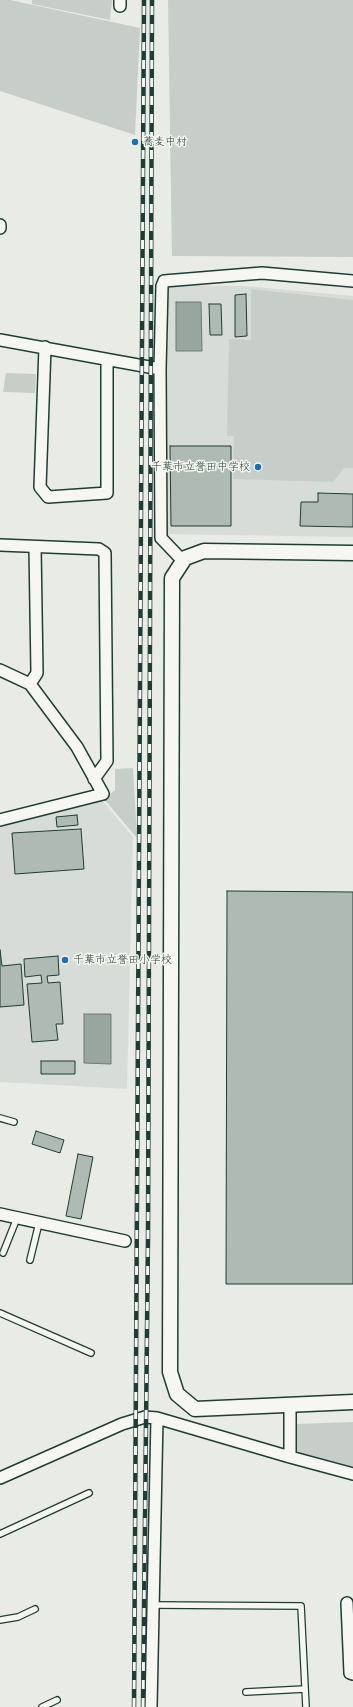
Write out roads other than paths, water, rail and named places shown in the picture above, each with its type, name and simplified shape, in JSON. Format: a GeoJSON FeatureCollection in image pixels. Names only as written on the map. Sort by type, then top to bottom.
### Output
{"type":"FeatureCollection","features":[{"type":"Feature","properties":{"kind":"street"},"geometry":{"type":"LineString","coordinates":[[183,561],[161,538],[160,369],[162,286],[164,281],[262,273],[353,281]]}},
{"type":"Feature","properties":{"kind":"street"},"geometry":{"type":"LineString","coordinates":[[0,340],[45,347],[107,361],[160,369]]}},
{"type":"Feature","properties":{"kind":"street"},"geometry":{"type":"LineString","coordinates":[[45,347],[40,487],[48,497],[107,493],[107,361]]}},
{"type":"Feature","properties":{"kind":"street"},"geometry":{"type":"LineString","coordinates":[[0,545],[99,549],[105,554],[106,761],[94,779]]}},
{"type":"Feature","properties":{"kind":"street"},"geometry":{"type":"LineString","coordinates":[[30,684],[38,673],[35,547]]}},
{"type":"Feature","properties":{"kind":"street"},"geometry":{"type":"LineString","coordinates":[[353,553],[204,550],[185,558],[172,578],[170,1372],[177,1394],[195,1409],[353,1402]]}},
{"type":"Feature","properties":{"kind":"street"},"geometry":{"type":"LineString","coordinates":[[0,670],[30,684],[77,747],[103,794],[0,820]]}},
{"type":"Feature","properties":{"kind":"street"},"geometry":{"type":"LineString","coordinates":[[0,1214],[125,1241]]}},
{"type":"Feature","properties":{"kind":"street"},"geometry":{"type":"LineString","coordinates":[[290,1405],[290,1457]]}},
{"type":"Feature","properties":{"kind":"street"},"geometry":{"type":"LineString","coordinates":[[0,1478],[122,1424],[145,1416],[157,1418],[353,1474]]}},
{"type":"Feature","properties":{"kind":"street"},"geometry":{"type":"LineString","coordinates":[[152,1707],[157,1418]]}},
{"type":"Feature","properties":{"kind":"street"},"geometry":{"type":"LineString","coordinates":[[347,1603],[350,1674],[353,1674]]}},
{"type":"Feature","properties":{"kind":"lane"},"geometry":{"type":"LineString","coordinates":[[0,1118],[14,1122]]}},
{"type":"Feature","properties":{"kind":"lane"},"geometry":{"type":"LineString","coordinates":[[3,1253],[16,1218]]}},
{"type":"Feature","properties":{"kind":"lane"},"geometry":{"type":"LineString","coordinates":[[30,1260],[39,1223]]}},
{"type":"Feature","properties":{"kind":"lane"},"geometry":{"type":"LineString","coordinates":[[0,1313],[91,1353]]}},
{"type":"Feature","properties":{"kind":"lane"},"geometry":{"type":"LineString","coordinates":[[0,1534],[89,1493]]}},
{"type":"Feature","properties":{"kind":"lane"},"geometry":{"type":"LineString","coordinates":[[153,1605],[301,1606],[306,1707]]}},
{"type":"Feature","properties":{"kind":"lane"},"geometry":{"type":"LineString","coordinates":[[0,1620],[18,1617],[35,1609]]}},
{"type":"Feature","properties":{"kind":"lane"},"geometry":{"type":"LineString","coordinates":[[246,1692],[306,1689]]}},
{"type":"Feature","properties":{"kind":"lane"},"geometry":{"type":"LineString","coordinates":[[42,1707],[57,1700]]}},
{"type":"Feature","properties":{"kind":"railway"},"geometry":{"type":"LineString","coordinates":[[134,1707],[144,0]]}},
{"type":"Feature","properties":{"kind":"railway"},"geometry":{"type":"LineString","coordinates":[[143,1707],[148,1237],[152,0]]}},
{"type":"Feature","properties":{"kind":"place","name":"蕎麦中村"},"geometry":{"type":"Point","coordinates":[135,142]}},
{"type":"Feature","properties":{"kind":"place","name":"千葉市立誉田中学校"},"geometry":{"type":"Point","coordinates":[258,467]}},
{"type":"Feature","properties":{"kind":"place","name":"千葉市立誉田小学校"},"geometry":{"type":"Point","coordinates":[65,960]}}]}
